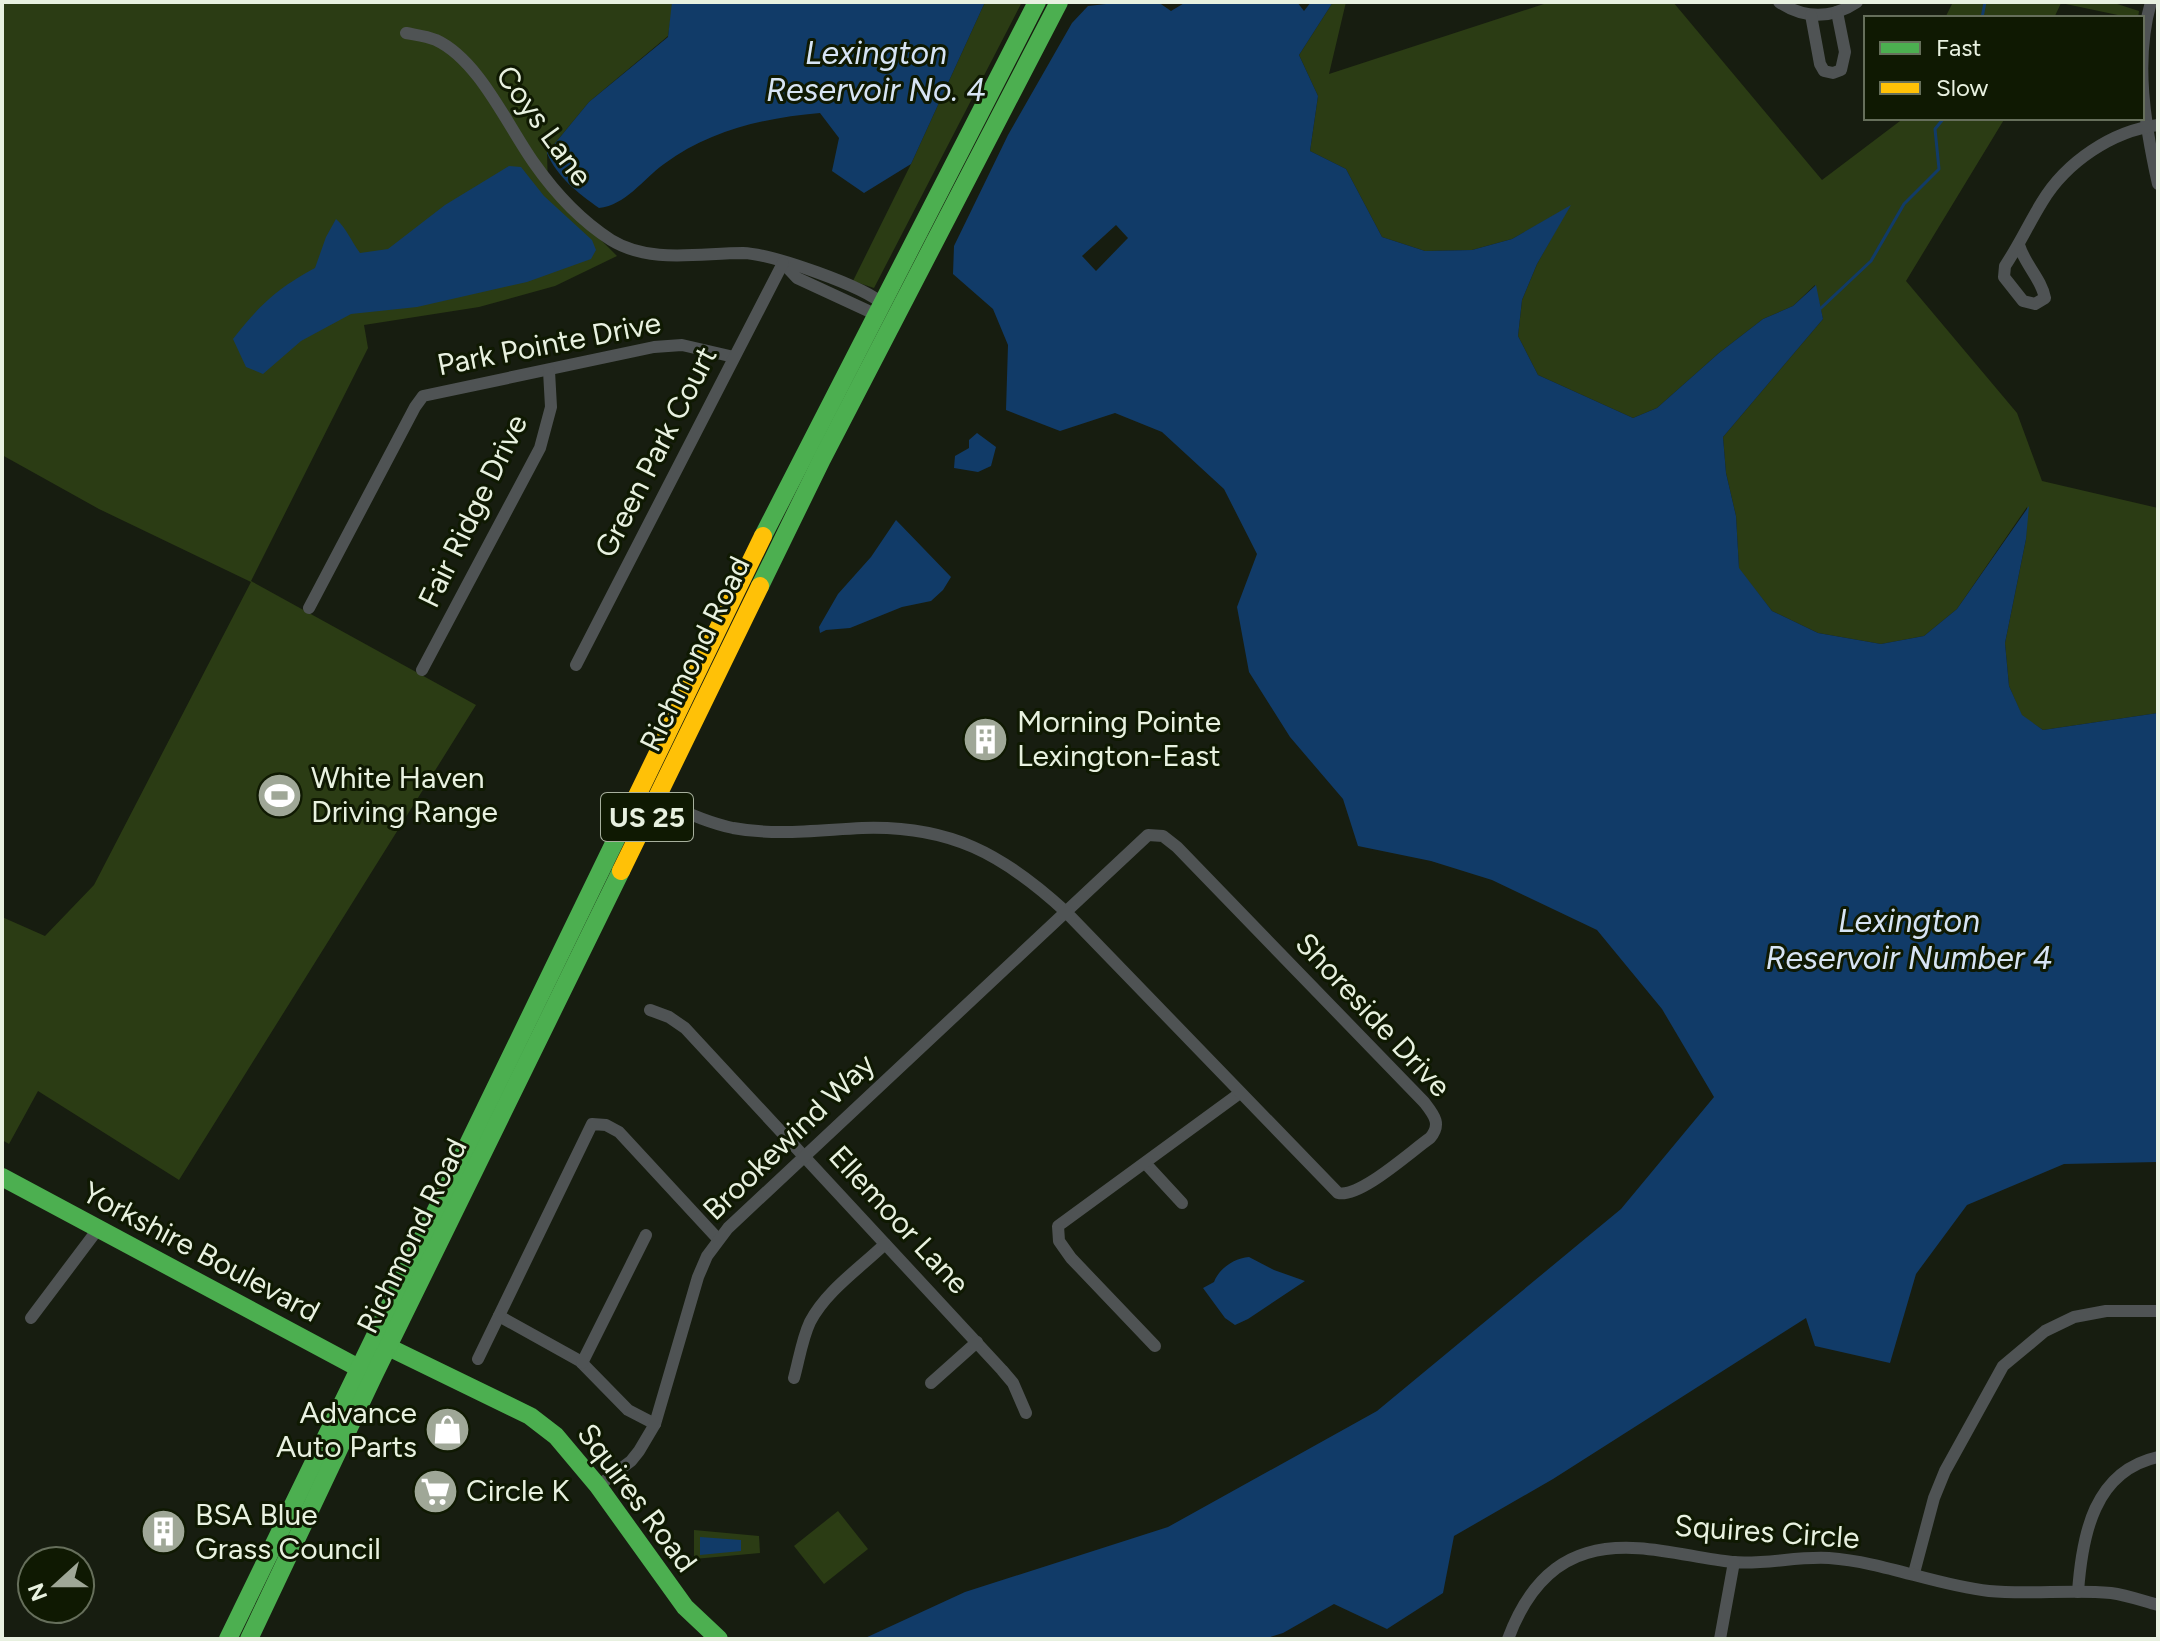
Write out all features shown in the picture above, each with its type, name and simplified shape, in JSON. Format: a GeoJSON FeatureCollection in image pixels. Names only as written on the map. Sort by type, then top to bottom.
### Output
{"type":"FeatureCollection","features":[{"type":"Feature","properties":{"kind":"main road","name":"Richmond Road"},"geometry":{"type":"LineString","coordinates":[[228,1639],[381,1344],[647,795],[795,471],[1037,2]]}},
{"type":"Feature","properties":{"kind":"main road","name":"Richmond Road"},"geometry":{"type":"LineString","coordinates":[[647,795],[1059,2]]}},
{"type":"Feature","properties":{"kind":"main road","name":"Yorkshire Boulevard"},"geometry":{"type":"LineString","coordinates":[[2,1177],[367,1372]]}},
{"type":"Feature","properties":{"kind":"main road","name":"Squires Road"},"geometry":{"type":"LineString","coordinates":[[381,1344],[544,1425],[598,1486],[685,1607],[719,1639]]}},
{"type":"Feature","properties":{"kind":"main road","name":"Richmond Road"},"geometry":{"type":"LineString","coordinates":[[249,1639],[367,1372]]}},
{"type":"Feature","properties":{"kind":"street"},"geometry":{"type":"LineString","coordinates":[[1779,2],[1790,10],[1811,15],[1837,12],[1857,2]]}},
{"type":"Feature","properties":{"kind":"street"},"geometry":{"type":"LineString","coordinates":[[2144,30],[2151,2]]}},
{"type":"Feature","properties":{"kind":"street"},"geometry":{"type":"LineString","coordinates":[[1811,15],[1820,64],[1824,71],[1833,73],[1841,70],[1845,52],[1837,12]]}},
{"type":"Feature","properties":{"kind":"street","name":"Coys Lane"},"geometry":{"type":"LineString","coordinates":[[406,33],[439,41],[459,57],[488,92],[558,194],[583,218],[618,244],[653,254],[753,254],[803,265],[895,317]]}},
{"type":"Feature","properties":{"kind":"street"},"geometry":{"type":"LineString","coordinates":[[2144,86],[2153,125],[2158,184]]}},
{"type":"Feature","properties":{"kind":"street"},"geometry":{"type":"LineString","coordinates":[[2019,245],[2042,284],[2045,298],[2035,304],[2023,301],[2004,277],[2005,266],[2044,198],[2068,170],[2106,141],[2153,125]]}},
{"type":"Feature","properties":{"kind":"street","name":"Green Park Court"},"geometry":{"type":"LineString","coordinates":[[576,665],[783,263]]}},
{"type":"Feature","properties":{"kind":"street","name":"Park Pointe Drive"},"geometry":{"type":"LineString","coordinates":[[309,608],[423,396],[430,392],[549,371],[663,346],[700,348],[734,357]]}},
{"type":"Feature","properties":{"kind":"street","name":"Fair Ridge Drive"},"geometry":{"type":"LineString","coordinates":[[422,670],[540,448],[551,407],[549,371]]}},
{"type":"Feature","properties":{"kind":"street","name":"Shoreside Drive"},"geometry":{"type":"LineString","coordinates":[[647,795],[698,818],[744,829],[799,832],[882,828],[911,830],[948,838],[987,853],[1012,867],[1066,912],[1334,1191],[1342,1195],[1362,1187],[1430,1138],[1436,1129],[1434,1114],[1424,1102],[1163,836],[1148,835],[1066,912]]}},
{"type":"Feature","properties":{"kind":"street","name":"Brookewind Way"},"geometry":{"type":"LineString","coordinates":[[598,1486],[631,1461],[655,1424],[698,1277],[718,1239],[743,1212],[1066,912]]}},
{"type":"Feature","properties":{"kind":"street","name":"Ellemoor Lane"},"geometry":{"type":"LineString","coordinates":[[650,1010],[669,1017],[685,1028],[977,1342],[1013,1383],[1026,1413]]}},
{"type":"Feature","properties":{"kind":"street"},"geometry":{"type":"LineString","coordinates":[[1155,1346],[1071,1258],[1059,1241],[1056,1230],[1240,1093]]}},
{"type":"Feature","properties":{"kind":"street"},"geometry":{"type":"LineString","coordinates":[[478,1359],[589,1128],[596,1123],[619,1132],[718,1239]]}},
{"type":"Feature","properties":{"kind":"street"},"geometry":{"type":"LineString","coordinates":[[1146,1164],[1182,1203]]}},
{"type":"Feature","properties":{"kind":"street"},"geometry":{"type":"LineString","coordinates":[[31,1318],[98,1229]]}},
{"type":"Feature","properties":{"kind":"street"},"geometry":{"type":"LineString","coordinates":[[582,1363],[646,1235]]}},
{"type":"Feature","properties":{"kind":"street"},"geometry":{"type":"LineString","coordinates":[[794,1378],[805,1335],[815,1315],[838,1288],[885,1244]]}},
{"type":"Feature","properties":{"kind":"street"},"geometry":{"type":"LineString","coordinates":[[1914,1573],[1934,1498],[1945,1471],[2003,1366],[2045,1331],[2074,1317],[2106,1311],[2158,1311]]}},
{"type":"Feature","properties":{"kind":"street"},"geometry":{"type":"LineString","coordinates":[[499,1316],[582,1363],[628,1410],[655,1424]]}},
{"type":"Feature","properties":{"kind":"street"},"geometry":{"type":"LineString","coordinates":[[931,1383],[977,1342]]}},
{"type":"Feature","properties":{"kind":"street"},"geometry":{"type":"LineString","coordinates":[[2078,1592],[2083,1546],[2109,1483],[2125,1469],[2158,1457]]}},
{"type":"Feature","properties":{"kind":"street","name":"Squires Circle"},"geometry":{"type":"LineString","coordinates":[[1508,1639],[1522,1607],[1545,1577],[1568,1561],[1587,1553],[1613,1548],[1734,1562],[1826,1558],[1914,1573],[1990,1591],[2115,1594],[2158,1605]]}},
{"type":"Feature","properties":{"kind":"street"},"geometry":{"type":"LineString","coordinates":[[1720,1639],[1734,1562]]}},
{"type":"Feature","properties":{"kind":"green space"},"geometry":{"type":"Polygon","coordinates":[[[2,2],[672,2],[673,5],[668,36],[589,102],[547,153],[548,187],[617,256],[555,286],[479,307],[364,325],[368,348],[251,581],[476,705],[179,1180],[38,1091],[9,1144],[2,1140],[2,917],[45,936],[94,885],[251,582],[99,509],[2,455],[2,2]]]}},
{"type":"Feature","properties":{"kind":"green space"},"geometry":{"type":"Polygon","coordinates":[[[985,2],[1022,2],[874,288],[853,281],[911,164],[985,2]]]}},
{"type":"Feature","properties":{"kind":"green space"},"geometry":{"type":"Polygon","coordinates":[[[1333,2],[1346,2],[1329,74],[1550,2],[1673,2],[1822,180],[1901,120],[2004,120],[1906,281],[2017,413],[2042,481],[2158,508],[2158,713],[2043,730],[2022,716],[2009,686],[2005,643],[2026,539],[2027,507],[1957,609],[1924,636],[1881,644],[1818,633],[1772,611],[1739,569],[1736,516],[1726,473],[1723,437],[1823,319],[1815,285],[1793,306],[1763,319],[1719,353],[1657,408],[1633,418],[1538,375],[1518,336],[1522,300],[1537,264],[1569,207],[1512,239],[1472,250],[1425,251],[1382,237],[1346,169],[1310,151],[1318,96],[1299,55],[1333,2]]]}},
{"type":"Feature","properties":{"kind":"green space"},"geometry":{"type":"Polygon","coordinates":[[[1953,2],[2111,2],[2139,11],[2138,16],[2123,16],[2061,3],[2055,16],[1946,16],[1953,2]]]}},
{"type":"Feature","properties":{"kind":"green space"},"geometry":{"type":"Polygon","coordinates":[[[838,1511],[868,1549],[824,1584],[794,1546],[838,1511]]]}},
{"type":"Feature","properties":{"kind":"green space"},"geometry":{"type":"Polygon","coordinates":[[[694,1530],[759,1536],[760,1553],[694,1559],[694,1530]]]}},
{"type":"Feature","properties":{"kind":"water","name":"Lexington Reservoir No. 4"},"geometry":{"type":"Polygon","coordinates":[[[672,2],[985,2],[911,164],[864,193],[832,171],[839,138],[820,113],[758,122],[700,142],[664,164],[617,202],[599,208],[562,177],[547,153],[589,102],[668,37],[672,2]]]}},
{"type":"Feature","properties":{"kind":"water","name":"Lexington Reservoir Number 4"},"geometry":{"type":"Polygon","coordinates":[[[1158,2],[1171,11],[1186,2],[1297,2],[1304,11],[1311,2],[1333,2],[1299,55],[1318,96],[1310,151],[1346,169],[1382,237],[1425,251],[1472,250],[1512,239],[1571,205],[1537,264],[1522,300],[1518,336],[1538,375],[1633,418],[1657,408],[1719,353],[1763,319],[1793,306],[1816,285],[1823,319],[1723,437],[1726,473],[1736,516],[1739,568],[1772,611],[1818,633],[1881,644],[1924,636],[1957,609],[2029,506],[2026,539],[2005,643],[2009,686],[2022,715],[2043,730],[2158,713],[2158,1162],[2064,1164],[1967,1205],[1916,1274],[1890,1363],[1815,1346],[1806,1318],[1553,1479],[1454,1536],[1443,1593],[1387,1629],[1334,1604],[1283,1633],[1264,1639],[863,1639],[965,1592],[1168,1527],[1377,1411],[1621,1209],[1714,1097],[1662,1009],[1597,930],[1492,880],[1431,861],[1358,846],[1343,799],[1290,737],[1249,672],[1237,607],[1257,554],[1224,489],[1162,432],[1115,413],[1060,431],[1006,410],[1008,345],[993,309],[953,274],[954,246],[1008,135],[1072,23],[1088,6],[1158,2]]]}},
{"type":"Feature","properties":{"kind":"water"},"geometry":{"type":"Polygon","coordinates":[[[509,166],[521,167],[544,196],[592,240],[596,250],[591,259],[527,282],[417,307],[351,314],[301,341],[263,374],[246,367],[233,339],[270,299],[315,268],[336,219],[360,253],[388,249],[445,205],[509,166]]]}},
{"type":"Feature","properties":{"kind":"water"},"geometry":{"type":"Polygon","coordinates":[[[977,433],[996,447],[991,466],[978,472],[954,468],[955,456],[969,448],[969,440],[977,433]]]}},
{"type":"Feature","properties":{"kind":"water"},"geometry":{"type":"Polygon","coordinates":[[[896,520],[951,577],[943,590],[931,601],[902,607],[850,628],[820,633],[819,627],[838,594],[871,557],[896,520]]]}},
{"type":"Feature","properties":{"kind":"water"},"geometry":{"type":"Polygon","coordinates":[[[1249,1257],[1305,1281],[1235,1325],[1225,1318],[1203,1288],[1214,1282],[1228,1265],[1249,1257]]]}},
{"type":"Feature","properties":{"kind":"water"},"geometry":{"type":"Polygon","coordinates":[[[700,1537],[741,1540],[741,1551],[700,1555],[700,1537]]]}},
{"type":"Feature","properties":{"kind":"pier"},"geometry":{"type":"Polygon","coordinates":[[[1116,225],[1128,238],[1096,271],[1082,256],[1116,225]]]}},
{"type":"Feature","properties":{"kind":"waterway"},"geometry":{"type":"LineString","coordinates":[[1982,16],[1985,2]]}},
{"type":"Feature","properties":{"kind":"waterway"},"geometry":{"type":"LineString","coordinates":[[1821,308],[1871,261],[1904,204],[1939,169],[1935,129],[1942,120]]}},
{"type":"Feature","properties":{"kind":"traffic: fast"},"geometry":{"type":"LineString","coordinates":[[763,536],[1037,2]]}},
{"type":"Feature","properties":{"kind":"traffic: fast"},"geometry":{"type":"LineString","coordinates":[[760,586],[822,459],[1059,2]]}},
{"type":"Feature","properties":{"kind":"traffic: fast"},"geometry":{"type":"LineString","coordinates":[[228,1639],[619,833]]}},
{"type":"Feature","properties":{"kind":"traffic: fast"},"geometry":{"type":"LineString","coordinates":[[249,1639],[374,1375],[621,871]]}},
{"type":"Feature","properties":{"kind":"traffic: fast"},"geometry":{"type":"LineString","coordinates":[[2,1177],[368,1373]]}},
{"type":"Feature","properties":{"kind":"traffic: fast"},"geometry":{"type":"LineString","coordinates":[[380,1343],[530,1416],[556,1436],[598,1486],[685,1607],[719,1639]]}},
{"type":"Feature","properties":{"kind":"traffic: slow"},"geometry":{"type":"LineString","coordinates":[[619,833],[763,536]]}},
{"type":"Feature","properties":{"kind":"traffic: slow"},"geometry":{"type":"LineString","coordinates":[[621,871],[760,586]]}},
{"type":"Feature","properties":{"kind":"place","name":"Morning Pointe Lexington-East"},"geometry":{"type":"Point","coordinates":[986,739]}},
{"type":"Feature","properties":{"kind":"place","name":"White Haven Driving Range"},"geometry":{"type":"Point","coordinates":[280,795]}},
{"type":"Feature","properties":{"kind":"place","name":"Advance Auto Parts"},"geometry":{"type":"Point","coordinates":[448,1430]}},
{"type":"Feature","properties":{"kind":"place","name":"Circle K"},"geometry":{"type":"Point","coordinates":[435,1491]}},
{"type":"Feature","properties":{"kind":"place","name":"BSA Blue Grass Council"},"geometry":{"type":"Point","coordinates":[164,1532]}}]}
